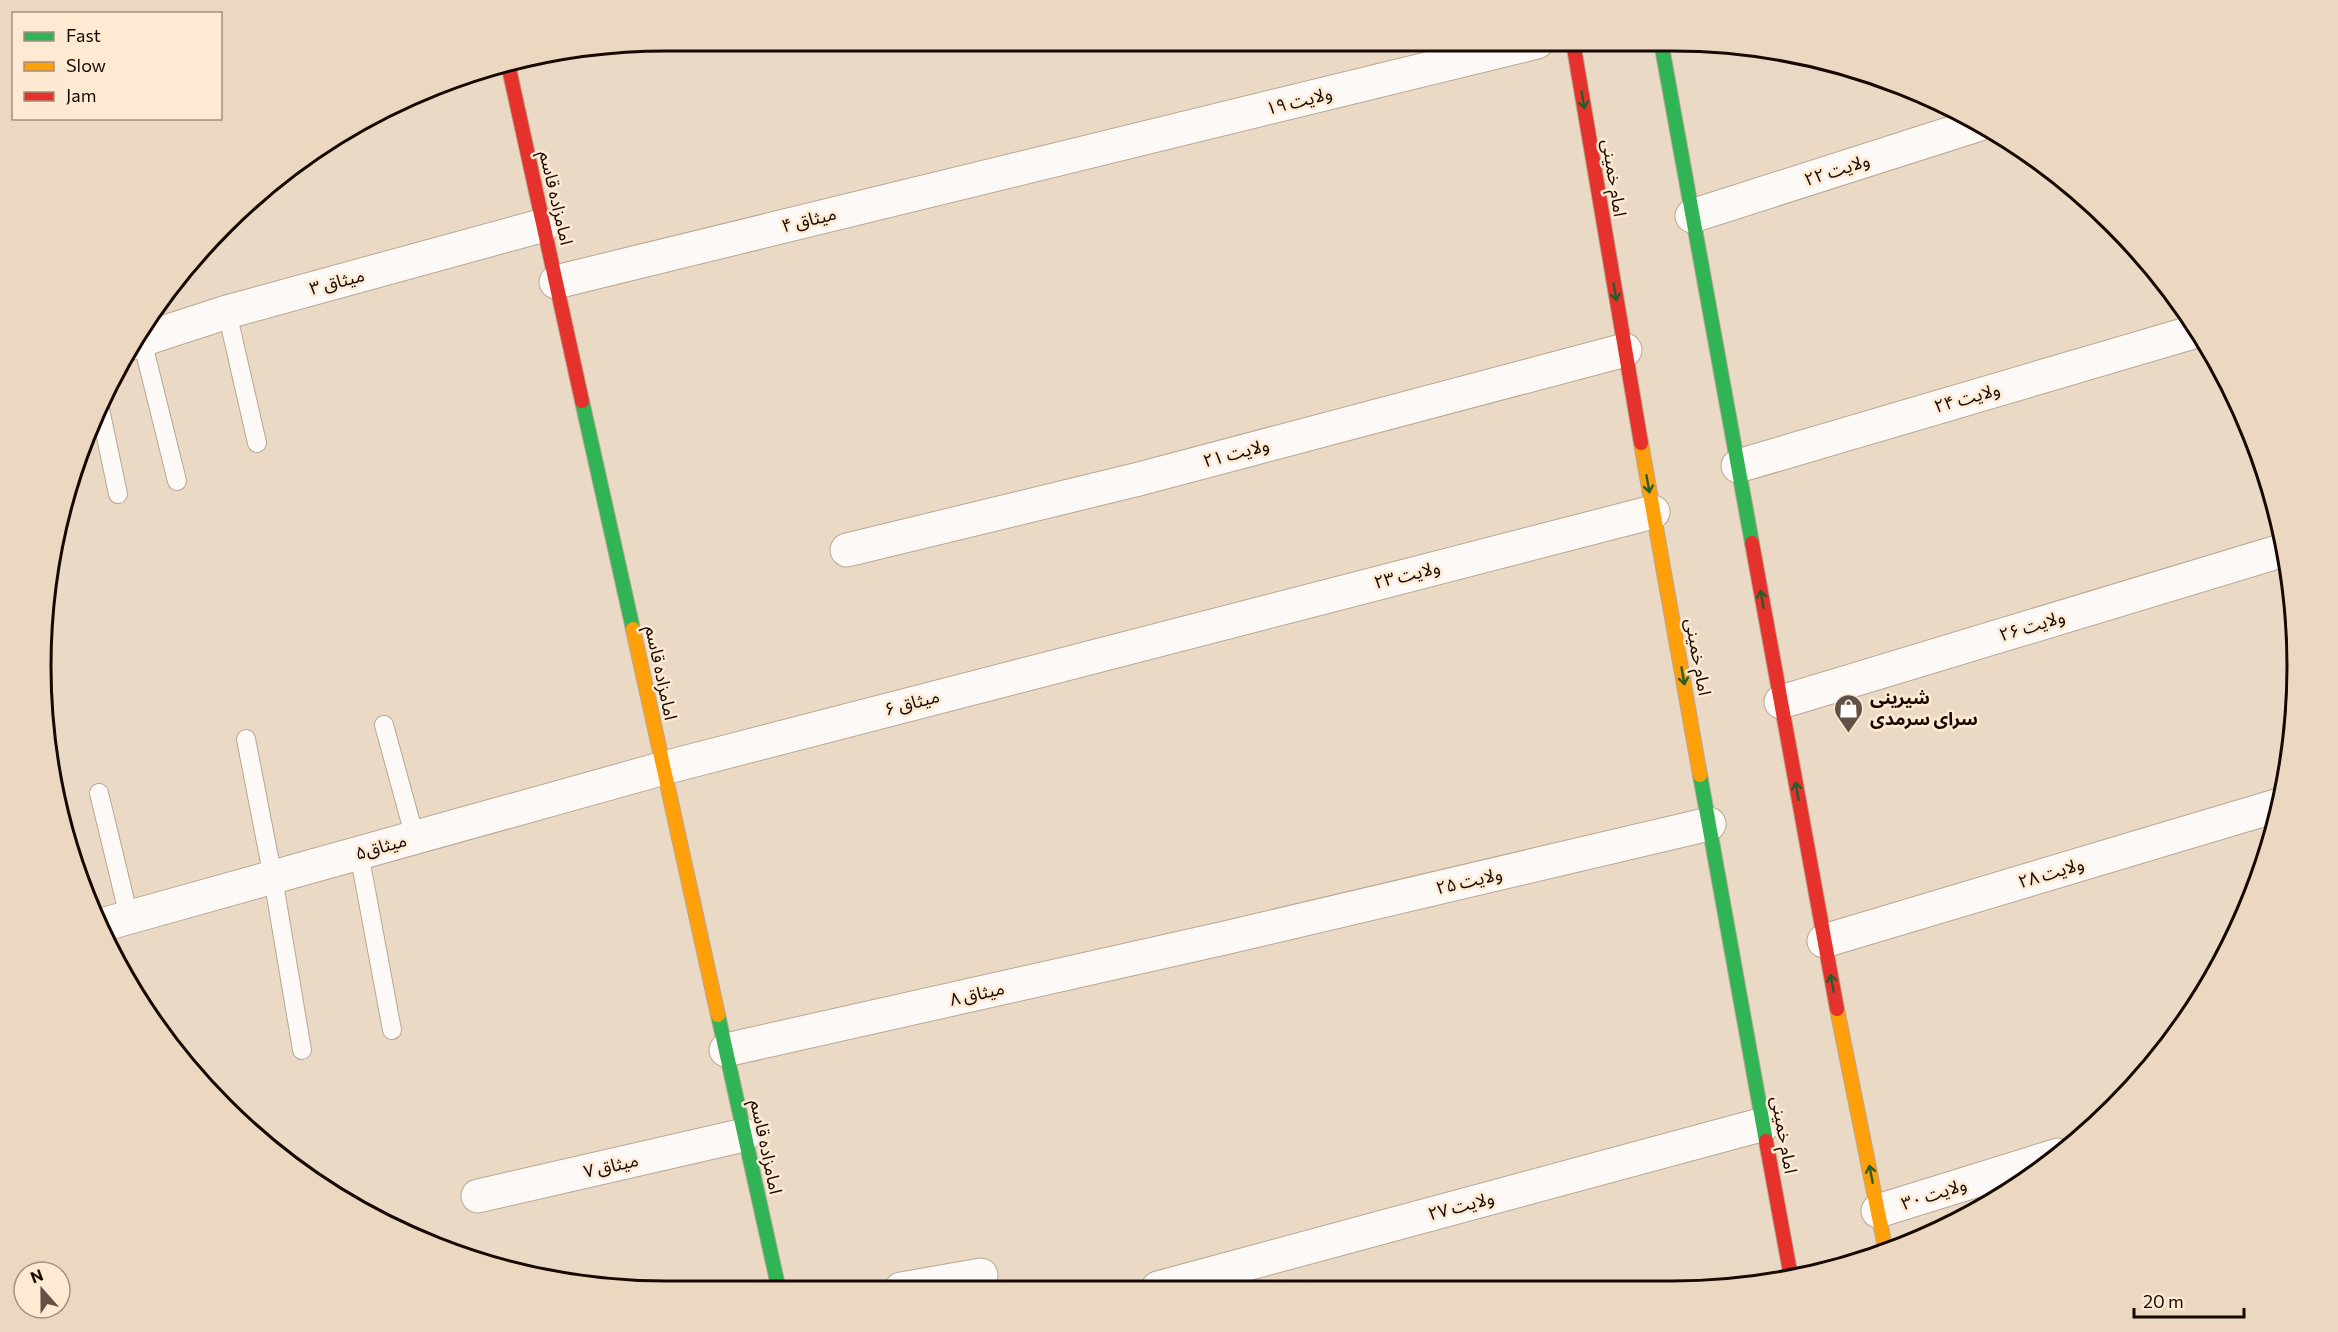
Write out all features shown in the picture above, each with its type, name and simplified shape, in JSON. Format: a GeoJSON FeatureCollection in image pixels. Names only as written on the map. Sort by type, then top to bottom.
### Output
{"type":"FeatureCollection","features":[{"type":"Feature","properties":{"kind":"main road","name":"امام خمینی"},"geometry":{"type":"LineString","coordinates":[[1575,51],[1653,512],[1790,1269]]}},
{"type":"Feature","properties":{"kind":"main road"},"geometry":{"type":"LineString","coordinates":[[1663,51],[1824,940],[1884,1243]]}},
{"type":"Feature","properties":{"kind":"main road","name":"امامزاده قاسم"},"geometry":{"type":"LineString","coordinates":[[510,71],[777,1281]]}},
{"type":"Feature","properties":{"kind":"street","name":"ولایت ۱۹"},"geometry":{"type":"LineString","coordinates":[[1061,159],[1500,51]]}},
{"type":"Feature","properties":{"kind":"street","name":"ولایت ۲۲"},"geometry":{"type":"LineString","coordinates":[[1692,216],[1969,127]]}},
{"type":"Feature","properties":{"kind":"street","name":"میثاق ۴"},"geometry":{"type":"LineString","coordinates":[[556,282],[1061,159]]}},
{"type":"Feature","properties":{"kind":"street","name":"میثاق ۳"},"geometry":{"type":"LineString","coordinates":[[145,339],[227,312],[544,225]]}},
{"type":"Feature","properties":{"kind":"street","name":"ولایت ۲۴"},"geometry":{"type":"LineString","coordinates":[[1738,466],[2189,333]]}},
{"type":"Feature","properties":{"kind":"street","name":"ولایت ۲۱"},"geometry":{"type":"LineString","coordinates":[[847,550],[1139,479],[1625,350]]}},
{"type":"Feature","properties":{"kind":"street","name":"ولایت ۲۳"},"geometry":{"type":"LineString","coordinates":[[1161,639],[1653,512]]}},
{"type":"Feature","properties":{"kind":"street","name":"ولایت ۲۶"},"geometry":{"type":"LineString","coordinates":[[1781,702],[2276,552]]}},
{"type":"Feature","properties":{"kind":"street","name":"میثاق ۶"},"geometry":{"type":"LineString","coordinates":[[664,768],[1161,639]]}},
{"type":"Feature","properties":{"kind":"street","name":"میثاق۵"},"geometry":{"type":"LineString","coordinates":[[114,922],[664,768]]}},
{"type":"Feature","properties":{"kind":"street","name":"ولایت ۲۸"},"geometry":{"type":"LineString","coordinates":[[1824,940],[2270,809]]}},
{"type":"Feature","properties":{"kind":"street","name":"ولایت ۲۵"},"geometry":{"type":"LineString","coordinates":[[1229,937],[1710,824]]}},
{"type":"Feature","properties":{"kind":"street","name":"میثاق ۸"},"geometry":{"type":"LineString","coordinates":[[726,1050],[1229,937]]}},
{"type":"Feature","properties":{"kind":"street","name":"ولایت ۲۷"},"geometry":{"type":"LineString","coordinates":[[1184,1281],[1764,1124]]}},
{"type":"Feature","properties":{"kind":"street","name":"میثاق ۷"},"geometry":{"type":"LineString","coordinates":[[478,1196],[744,1135]]}},
{"type":"Feature","properties":{"kind":"street","name":"ولایت ۳۰"},"geometry":{"type":"LineString","coordinates":[[1878,1212],[2034,1163]]}},
{"type":"Feature","properties":{"kind":"street"},"geometry":{"type":"LineString","coordinates":[[947,1281],[981,1275]]}},
{"type":"Feature","properties":{"kind":"lane"},"geometry":{"type":"LineString","coordinates":[[227,312],[257,443]]}},
{"type":"Feature","properties":{"kind":"lane"},"geometry":{"type":"LineString","coordinates":[[139,349],[177,481]]}},
{"type":"Feature","properties":{"kind":"lane"},"geometry":{"type":"LineString","coordinates":[[103,421],[118,494]]}},
{"type":"Feature","properties":{"kind":"lane"},"geometry":{"type":"LineString","coordinates":[[384,725],[415,838]]}},
{"type":"Feature","properties":{"kind":"lane"},"geometry":{"type":"LineString","coordinates":[[246,739],[273,878],[302,1050]]}},
{"type":"Feature","properties":{"kind":"lane"},"geometry":{"type":"LineString","coordinates":[[99,793],[114,922]]}},
{"type":"Feature","properties":{"kind":"lane"},"geometry":{"type":"LineString","coordinates":[[358,853],[392,1030]]}},
{"type":"Feature","properties":{"kind":"traffic: fast"},"geometry":{"type":"LineString","coordinates":[[1663,51],[1752,543]]}},
{"type":"Feature","properties":{"kind":"traffic: fast"},"geometry":{"type":"LineString","coordinates":[[582,401],[633,629]]}},
{"type":"Feature","properties":{"kind":"traffic: fast"},"geometry":{"type":"LineString","coordinates":[[1700,775],[1766,1141]]}},
{"type":"Feature","properties":{"kind":"traffic: fast"},"geometry":{"type":"LineString","coordinates":[[718,1015],[777,1281]]}},
{"type":"Feature","properties":{"kind":"traffic: slow"},"geometry":{"type":"LineString","coordinates":[[1641,443],[1700,775]]}},
{"type":"Feature","properties":{"kind":"traffic: slow"},"geometry":{"type":"LineString","coordinates":[[633,629],[718,1015]]}},
{"type":"Feature","properties":{"kind":"traffic: slow"},"geometry":{"type":"LineString","coordinates":[[1837,1009],[1884,1243]]}},
{"type":"Feature","properties":{"kind":"traffic: jam"},"geometry":{"type":"LineString","coordinates":[[1575,51],[1641,443]]}},
{"type":"Feature","properties":{"kind":"traffic: jam"},"geometry":{"type":"LineString","coordinates":[[510,71],[582,401]]}},
{"type":"Feature","properties":{"kind":"traffic: jam"},"geometry":{"type":"LineString","coordinates":[[1752,543],[1837,1009]]}},
{"type":"Feature","properties":{"kind":"traffic: jam"},"geometry":{"type":"LineString","coordinates":[[1766,1141],[1790,1269]]}},
{"type":"Feature","properties":{"kind":"place","name":"شیرینی سرای سرمدی"},"geometry":{"type":"Point","coordinates":[1849,734]}}]}
